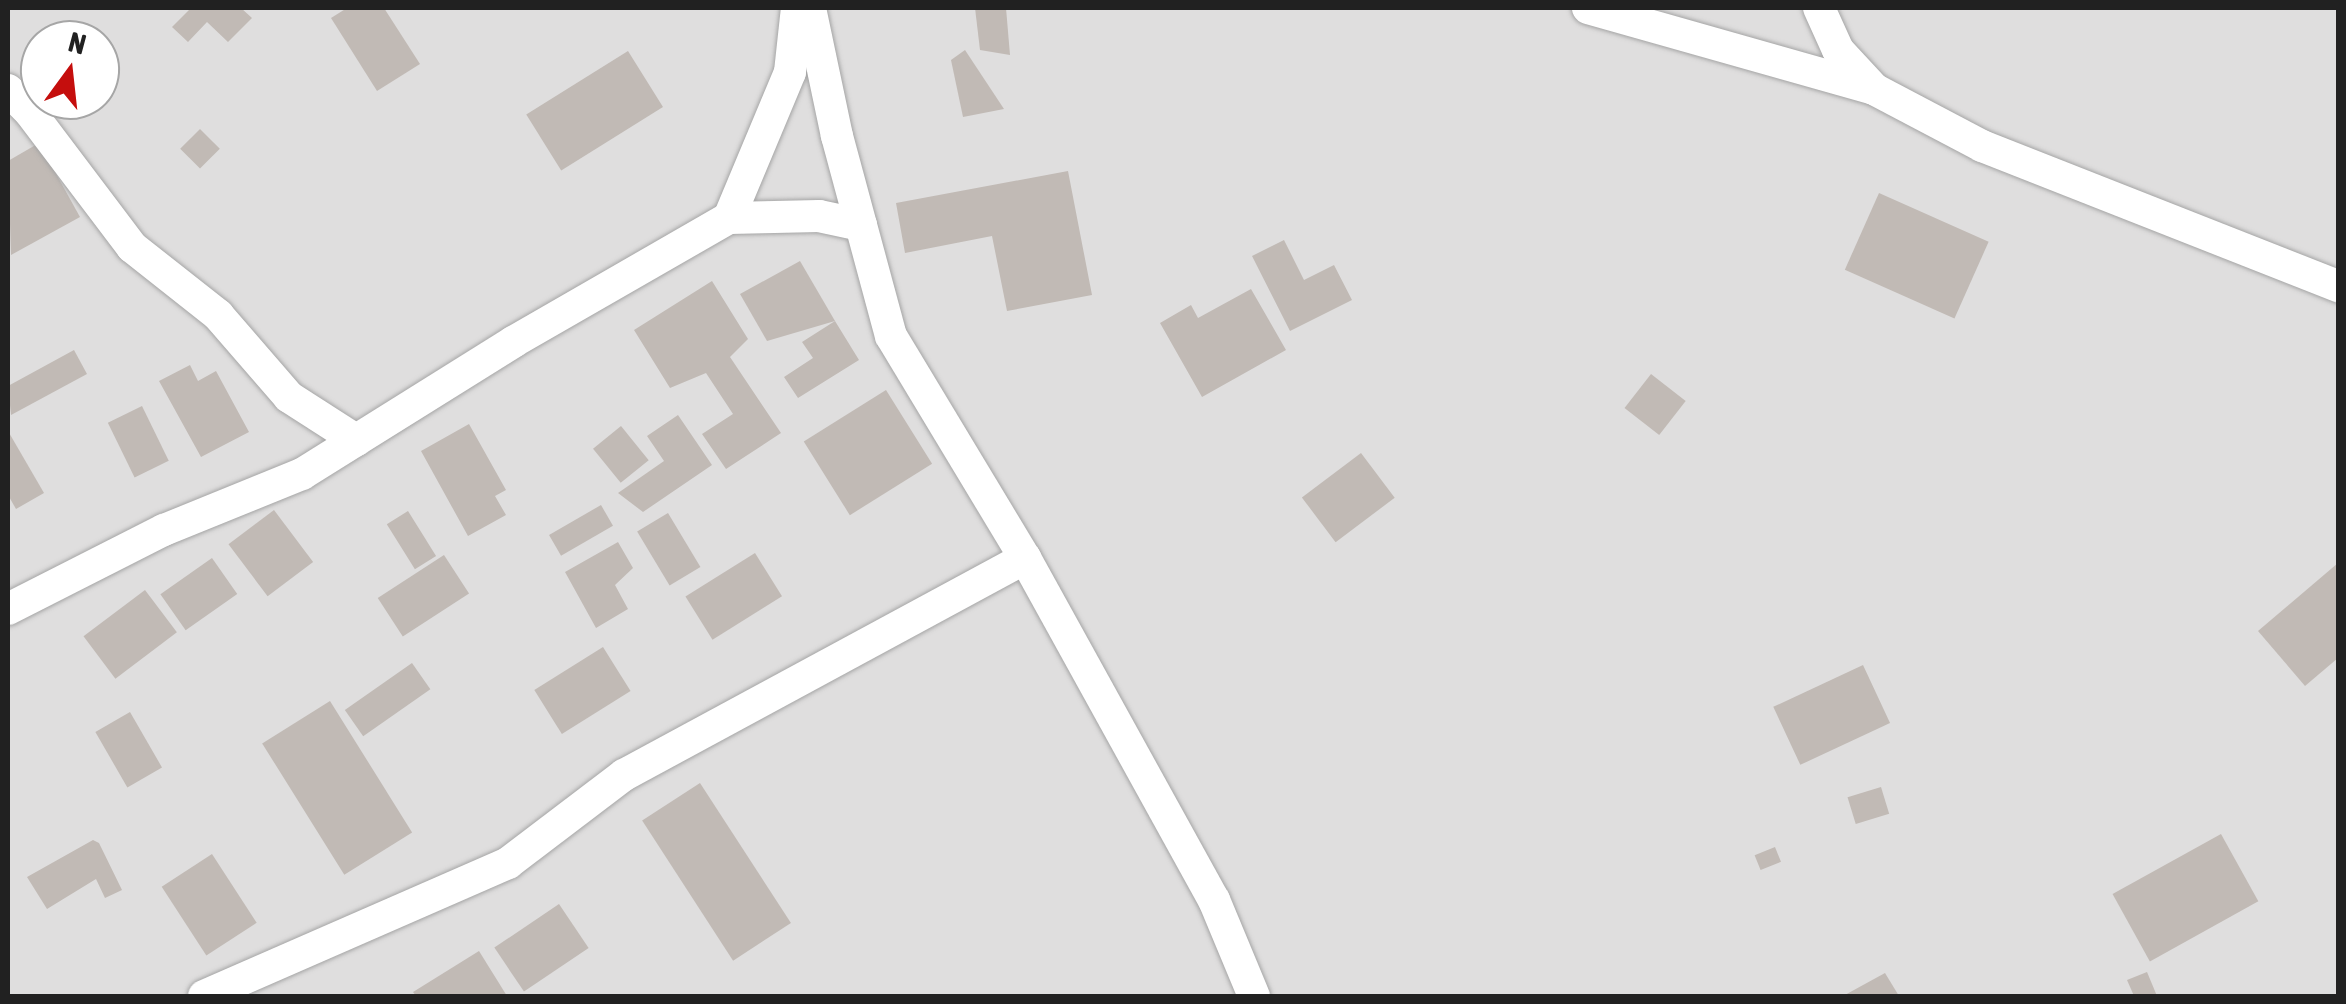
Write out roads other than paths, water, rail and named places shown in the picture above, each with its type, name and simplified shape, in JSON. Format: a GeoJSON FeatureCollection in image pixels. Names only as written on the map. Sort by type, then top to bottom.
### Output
{"type":"FeatureCollection","features":[{"type":"Feature","properties":{"kind":"street"},"geometry":{"type":"LineString","coordinates":[[729,218],[790,72],[796,8]]}},
{"type":"Feature","properties":{"kind":"street"},"geometry":{"type":"LineString","coordinates":[[810,8],[836,136],[892,336],[1025,558],[1214,900],[1254,996]]}},
{"type":"Feature","properties":{"kind":"street"},"geometry":{"type":"LineString","coordinates":[[1588,8],[1874,89],[1982,146],[2338,286]]}},
{"type":"Feature","properties":{"kind":"street"},"geometry":{"type":"LineString","coordinates":[[1819,8],[1838,50],[1874,89]]}},
{"type":"Feature","properties":{"kind":"street"},"geometry":{"type":"LineString","coordinates":[[8,90],[30,112],[132,247],[218,315],[289,397],[356,440]]}},
{"type":"Feature","properties":{"kind":"street"},"geometry":{"type":"LineString","coordinates":[[8,609],[164,530],[302,474],[513,342],[729,218],[818,216],[861,225]]}},
{"type":"Feature","properties":{"kind":"street"},"geometry":{"type":"LineString","coordinates":[[204,996],[508,863],[624,775],[1025,558]]}}]}
